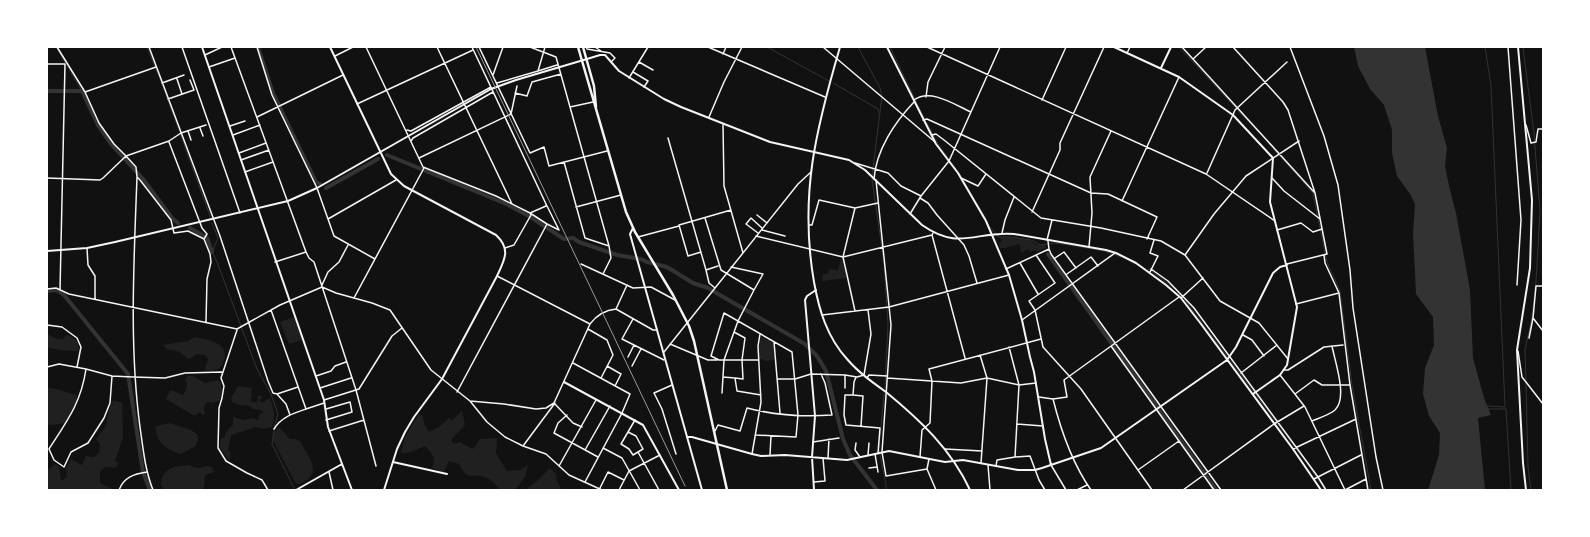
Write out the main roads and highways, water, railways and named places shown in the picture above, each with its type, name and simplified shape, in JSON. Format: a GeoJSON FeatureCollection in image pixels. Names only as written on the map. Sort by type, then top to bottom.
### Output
{"type":"FeatureCollection","features":[{"type":"Feature","properties":{"kind":"highway"},"geometry":{"type":"LineString","coordinates":[[578,47],[607,151],[626,212],[638,237],[676,300],[687,322],[694,341],[727,490]]}},
{"type":"Feature","properties":{"kind":"highway"},"geometry":{"type":"LineString","coordinates":[[583,47],[594,86],[597,116]]}},
{"type":"Feature","properties":{"kind":"waterway"},"geometry":{"type":"LineString","coordinates":[[56,47],[82,91]]}},
{"type":"Feature","properties":{"kind":"waterway"},"geometry":{"type":"LineString","coordinates":[[147,47],[164,89],[210,216]]}},
{"type":"Feature","properties":{"kind":"waterway"},"geometry":{"type":"LineString","coordinates":[[258,47],[273,93],[316,182],[320,184]]}},
{"type":"Feature","properties":{"kind":"waterway"},"geometry":{"type":"LineString","coordinates":[[767,47],[829,81]]}},
{"type":"Feature","properties":{"kind":"waterway"},"geometry":{"type":"LineString","coordinates":[[858,47],[880,88],[882,96],[872,176]]}},
{"type":"Feature","properties":{"kind":"waterway"},"geometry":{"type":"LineString","coordinates":[[890,47],[924,118]]}},
{"type":"Feature","properties":{"kind":"waterway"},"geometry":{"type":"LineString","coordinates":[[1179,47],[1259,133]]}},
{"type":"Feature","properties":{"kind":"waterway"},"geometry":{"type":"LineString","coordinates":[[1485,47],[1491,86],[1505,407],[1487,406]]}},
{"type":"Feature","properties":{"kind":"waterway"},"geometry":{"type":"LineString","coordinates":[[1523,47],[1534,134],[1540,211],[1536,281],[1532,317],[1525,350],[1526,380]]}},
{"type":"Feature","properties":{"kind":"waterway"},"geometry":{"type":"LineString","coordinates":[[833,83],[878,109],[879,113]]}},
{"type":"Feature","properties":{"kind":"waterway"},"geometry":{"type":"LineString","coordinates":[[47,91],[82,91],[98,125],[111,144],[143,179],[172,218],[178,223]]}},
{"type":"Feature","properties":{"kind":"waterway"},"geometry":{"type":"LineString","coordinates":[[927,123],[938,144],[956,169]]}},
{"type":"Feature","properties":{"kind":"waterway"},"geometry":{"type":"LineString","coordinates":[[1269,144],[1313,193],[1327,262],[1340,291],[1352,385],[1371,490]]}},
{"type":"Feature","properties":{"kind":"waterway"},"geometry":{"type":"LineString","coordinates":[[387,155],[504,203],[529,216],[564,239],[573,238],[579,242],[617,255],[641,259],[667,267],[693,283],[708,288],[805,344],[817,356],[826,371],[843,439],[850,455],[877,490]]}},
{"type":"Feature","properties":{"kind":"waterway"},"geometry":{"type":"LineString","coordinates":[[326,188],[378,159]]}},
{"type":"Feature","properties":{"kind":"waterway"},"geometry":{"type":"LineString","coordinates":[[959,173],[986,219]]}},
{"type":"Feature","properties":{"kind":"waterway"},"geometry":{"type":"LineString","coordinates":[[872,179],[884,263],[888,325],[885,387]]}},
{"type":"Feature","properties":{"kind":"waterway"},"geometry":{"type":"LineString","coordinates":[[212,223],[218,238],[212,252],[257,369],[271,394],[278,414],[272,444],[295,490]]}},
{"type":"Feature","properties":{"kind":"waterway"},"geometry":{"type":"LineString","coordinates":[[990,227],[999,237],[1012,237],[1031,240],[1040,245],[1055,243],[1070,245],[1104,251],[1121,257]]}},
{"type":"Feature","properties":{"kind":"waterway"},"geometry":{"type":"LineString","coordinates":[[190,228],[207,238],[212,252]]}},
{"type":"Feature","properties":{"kind":"waterway"},"geometry":{"type":"LineString","coordinates":[[1048,254],[1216,490]]}},
{"type":"Feature","properties":{"kind":"waterway"},"geometry":{"type":"LineString","coordinates":[[1131,261],[1140,267]]}},
{"type":"Feature","properties":{"kind":"waterway"},"geometry":{"type":"LineString","coordinates":[[1147,271],[1149,269],[1175,289]]}},
{"type":"Feature","properties":{"kind":"waterway"},"geometry":{"type":"LineString","coordinates":[[47,291],[57,290],[64,295],[128,374],[143,472],[150,490]]}},
{"type":"Feature","properties":{"kind":"waterway"},"geometry":{"type":"LineString","coordinates":[[1185,300],[1309,466],[1325,490]]}},
{"type":"Feature","properties":{"kind":"waterway"},"geometry":{"type":"LineString","coordinates":[[1526,383],[1528,467],[1531,490]]}},
{"type":"Feature","properties":{"kind":"waterway"},"geometry":{"type":"LineString","coordinates":[[884,394],[879,449],[886,490]]}},
{"type":"Feature","properties":{"kind":"waterway"},"geometry":{"type":"LineString","coordinates":[[1487,409],[1506,409],[1511,490]]}},
{"type":"Feature","properties":{"kind":"railway"},"geometry":{"type":"LineString","coordinates":[[476,47],[685,486]]}}]}
